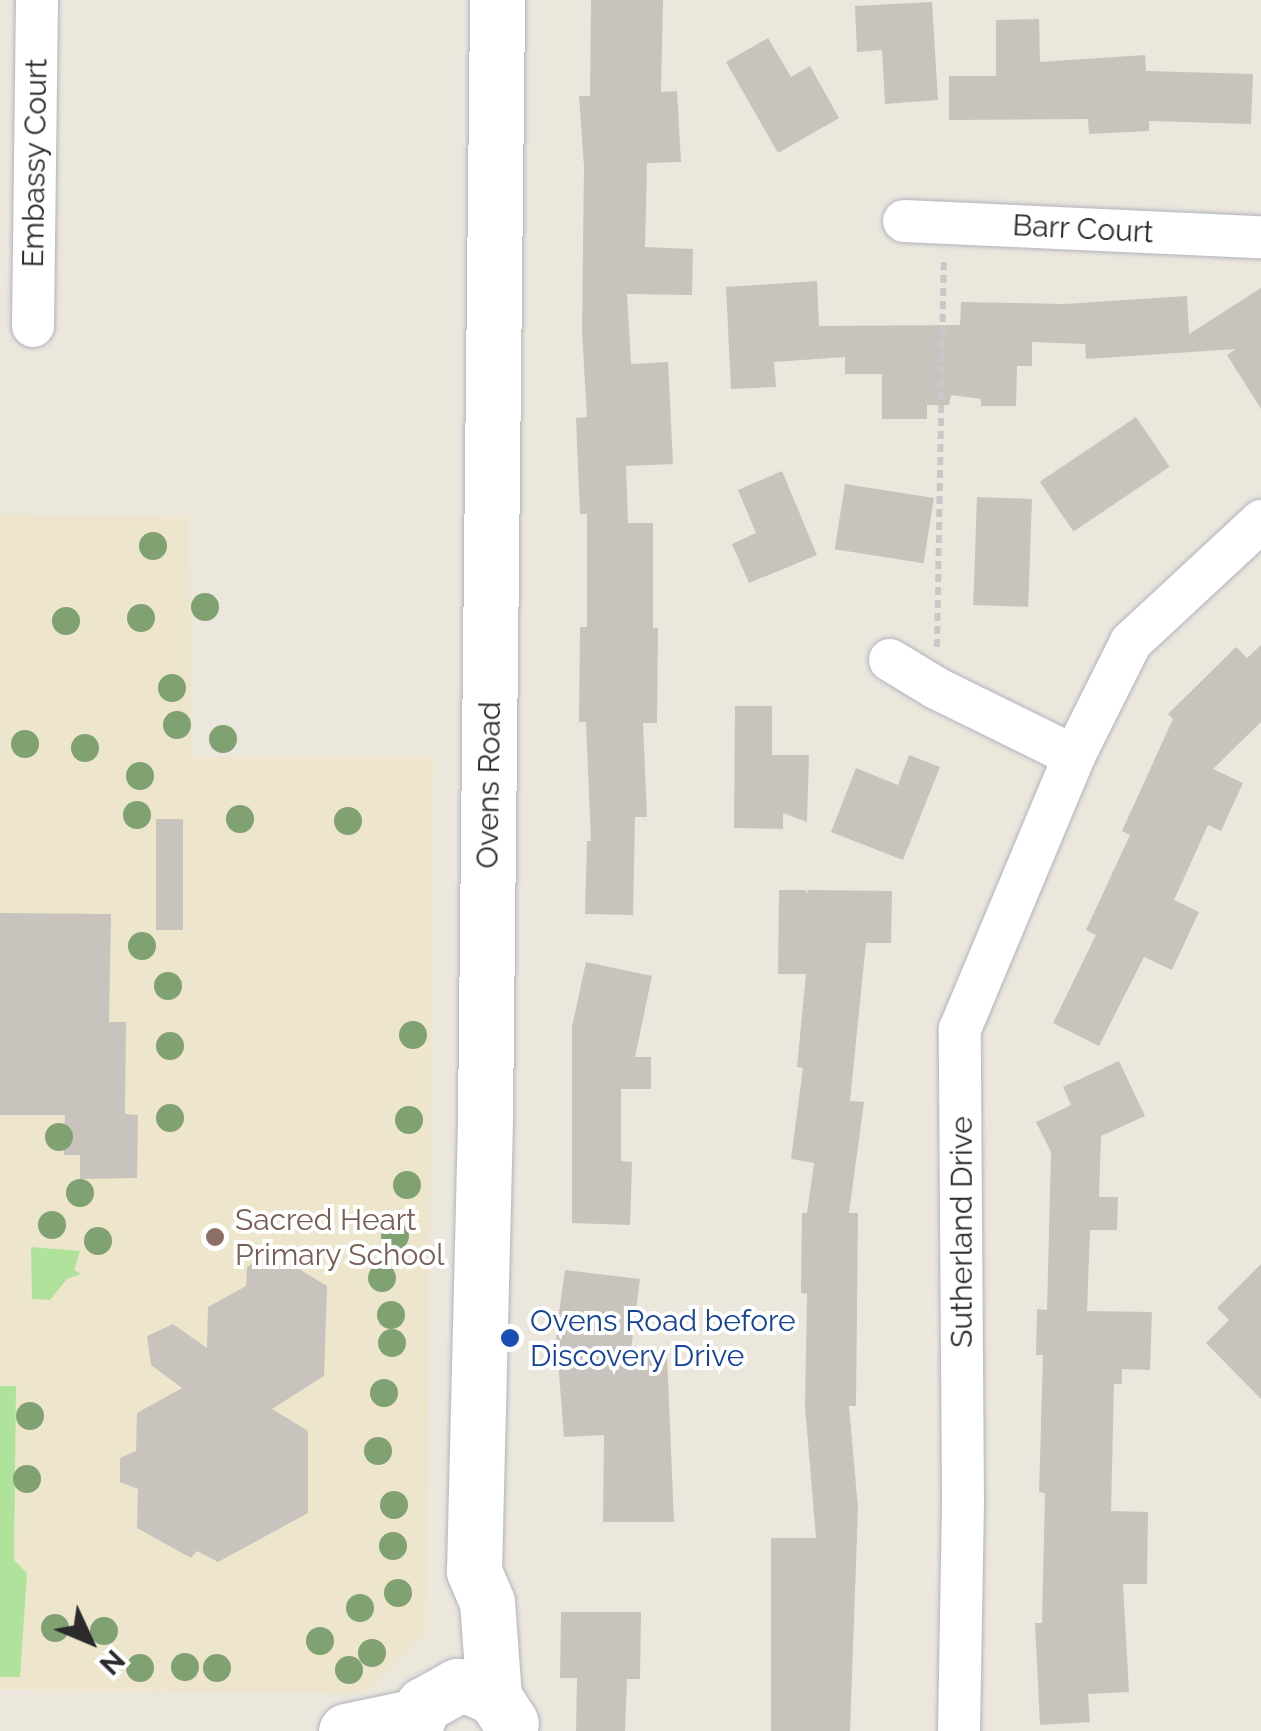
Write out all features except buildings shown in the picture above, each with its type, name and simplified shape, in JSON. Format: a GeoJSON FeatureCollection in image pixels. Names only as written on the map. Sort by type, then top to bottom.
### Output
{"type":"FeatureCollection","features":[{"type":"Feature","properties":{"kind":"street","name":"Embassy Court"},"geometry":{"type":"LineString","coordinates":[[33,326],[37,0]]}},
{"type":"Feature","properties":{"kind":"street","name":"Ovens Road"},"geometry":{"type":"LineString","coordinates":[[456,1713],[487,1602],[474,1571],[484,1135],[498,0]]}},
{"type":"Feature","properties":{"kind":"street","name":"Barr Court"},"geometry":{"type":"LineString","coordinates":[[925,222],[1261,238]]}},
{"type":"Feature","properties":{"kind":"street","name":"Sutherland Drive"},"geometry":{"type":"LineString","coordinates":[[958,1731],[964,1500],[960,1029],[1074,756],[1131,642],[1261,520]]}},
{"type":"Feature","properties":{"kind":"street"},"geometry":{"type":"LineString","coordinates":[[890,660],[936,688],[1074,756]]}},
{"type":"Feature","properties":{"kind":"street"},"geometry":{"type":"LineString","coordinates":[[346,1731],[456,1713]]}},
{"type":"Feature","properties":{"kind":"path"},"geometry":{"type":"LineString","coordinates":[[925,222],[936,688]]}},
{"type":"Feature","properties":{"kind":"shaded area","name":"Sacred Heart Primary School"},"geometry":{"type":"Polygon","coordinates":[[[0,515],[189,517],[192,757],[434,757],[426,1631],[364,1693],[0,1690],[0,515]]]}},
{"type":"Feature","properties":{"kind":"green space"},"geometry":{"type":"Polygon","coordinates":[[[31,1247],[80,1251],[74,1270],[81,1274],[67,1279],[50,1300],[32,1299],[31,1247]]]}},
{"type":"Feature","properties":{"kind":"green space"},"geometry":{"type":"Polygon","coordinates":[[[0,1386],[16,1386],[14,1560],[27,1573],[20,1677],[0,1677],[0,1386]]]}},
{"type":"Feature","properties":{"kind":"place","name":"Sacred Heart Primary School"},"geometry":{"type":"Point","coordinates":[215,1237]}},
{"type":"Feature","properties":{"kind":"place","name":"Ovens Road before Discovery Drive"},"geometry":{"type":"Point","coordinates":[510,1338]}}]}
